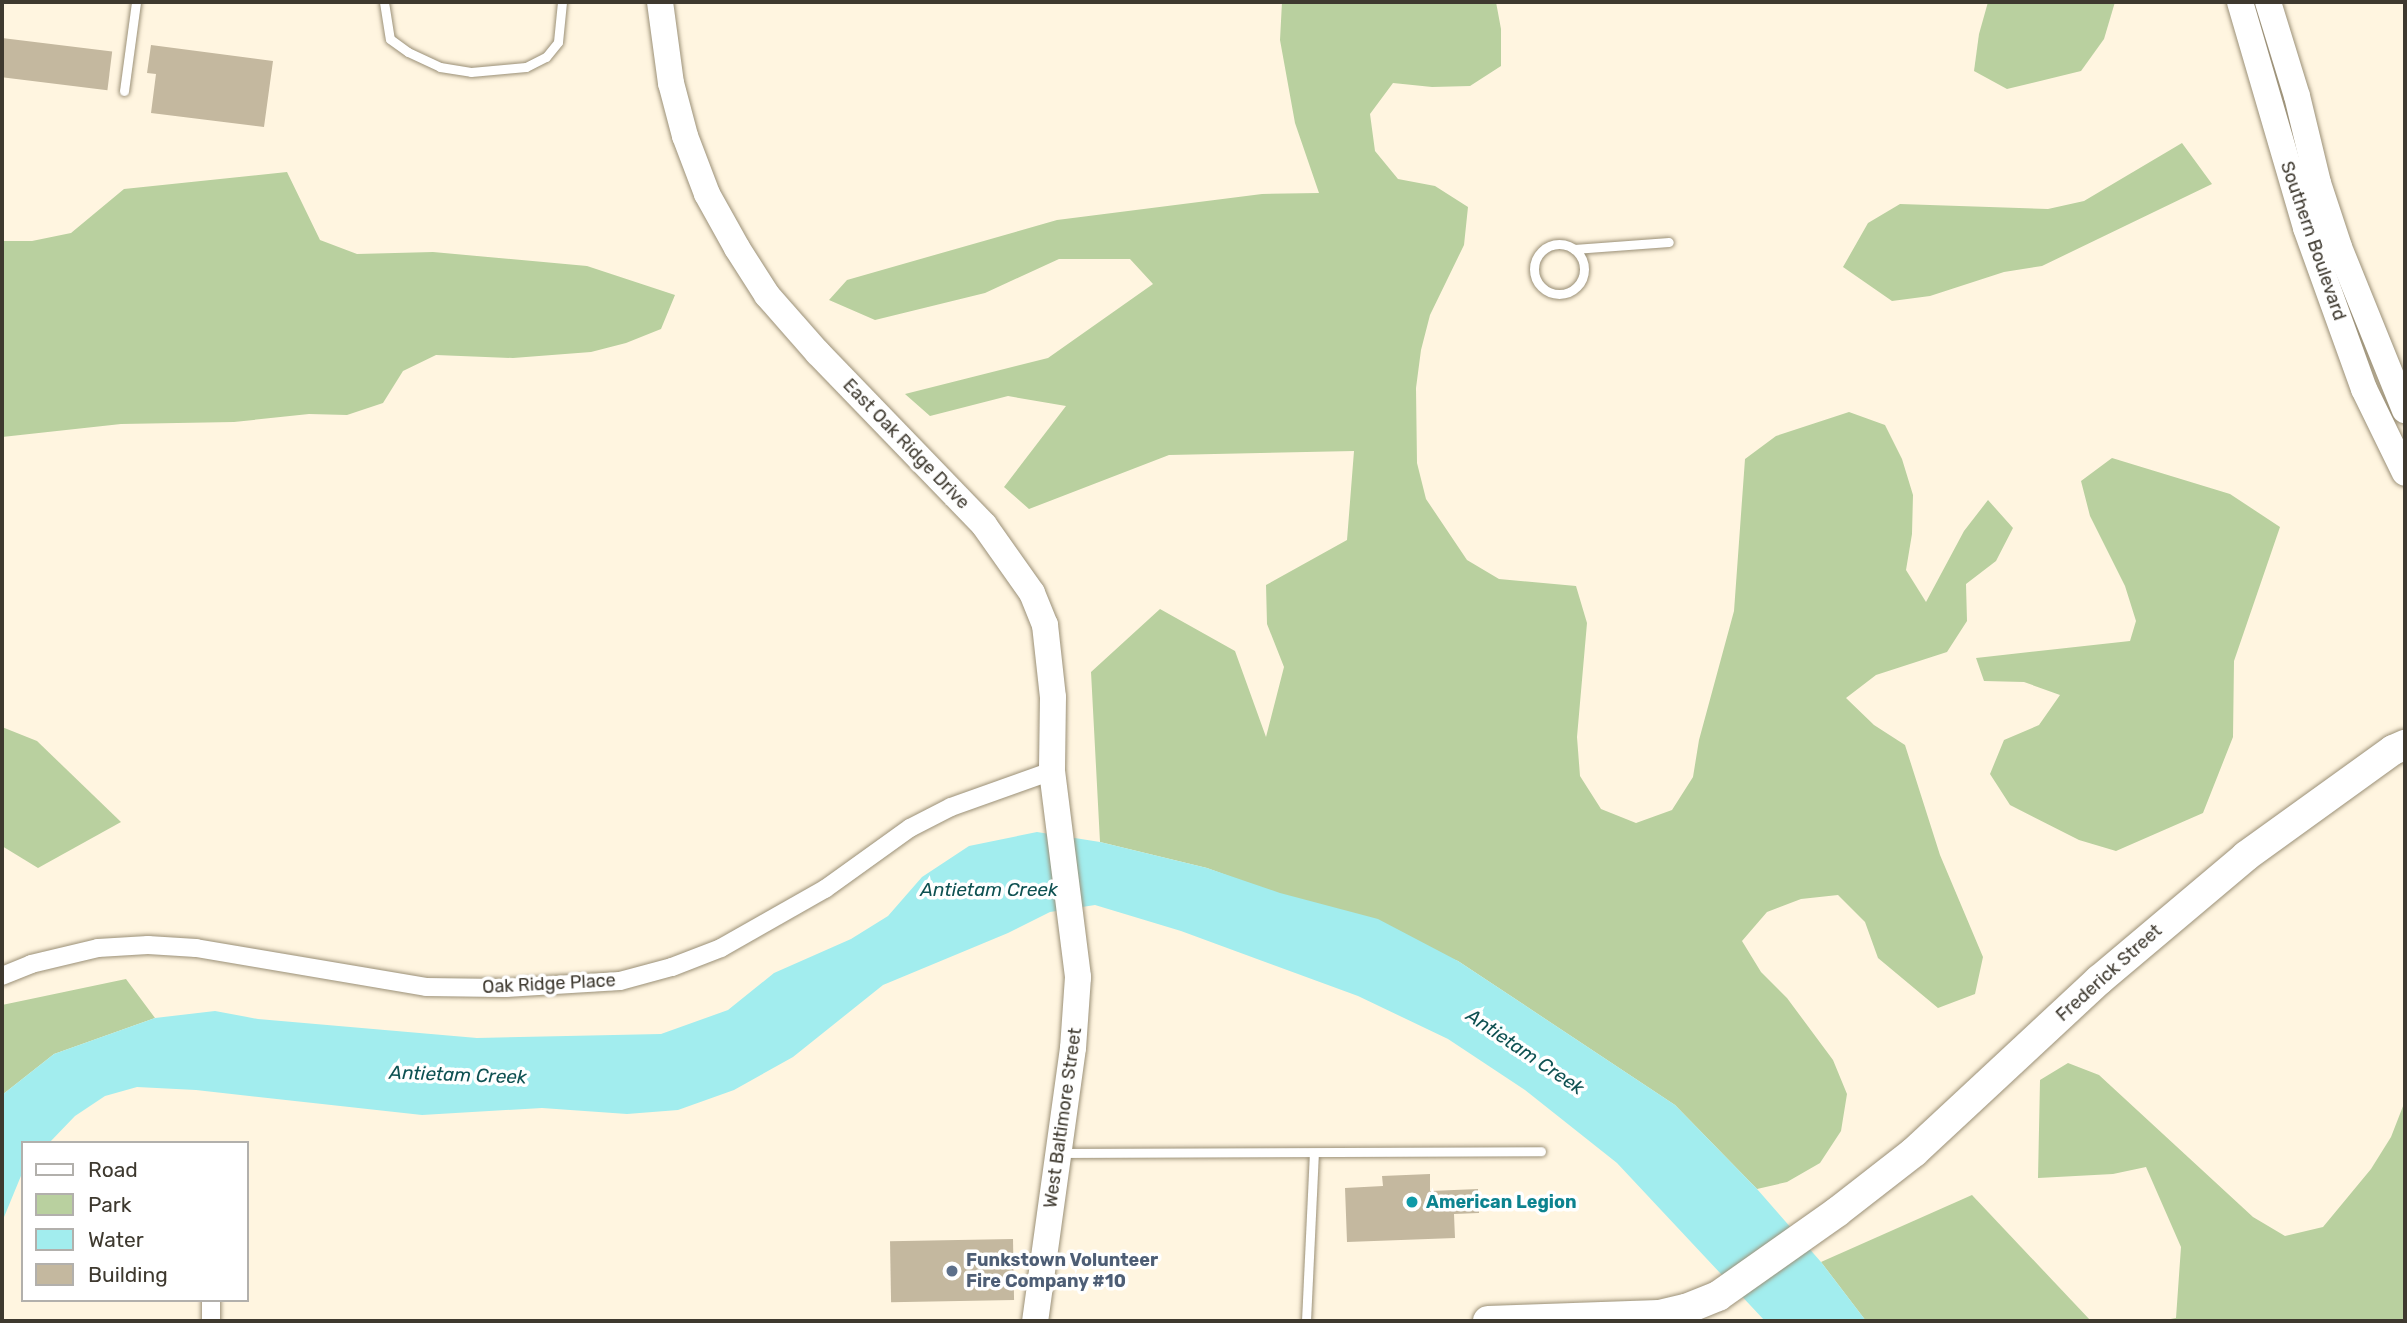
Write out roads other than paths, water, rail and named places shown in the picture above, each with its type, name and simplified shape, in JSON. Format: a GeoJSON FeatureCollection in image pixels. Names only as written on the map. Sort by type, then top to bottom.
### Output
{"type":"FeatureCollection","features":[{"type":"Feature","properties":{"kind":"main road","name":"Frederick Street"},"geometry":{"type":"LineString","coordinates":[[1488,1321],[1581,1321],[1659,1315],[1686,1309],[1718,1296],[1838,1212],[1914,1152],[2099,980],[2193,899],[2401,740]]}},
{"type":"Feature","properties":{"kind":"street","name":"East Oak Ridge Drive"},"geometry":{"type":"LineString","coordinates":[[660,2],[671,83],[685,136],[707,194],[737,248],[767,295],[984,526],[1032,593],[1045,625],[1051,664],[1053,781],[1071,914]]}},
{"type":"Feature","properties":{"kind":"street","name":"Southern Boulevard"},"geometry":{"type":"LineString","coordinates":[[2240,2],[2306,228],[2364,389],[2405,473]]}},
{"type":"Feature","properties":{"kind":"street","name":"Southern Boulevard"},"geometry":{"type":"LineString","coordinates":[[2268,2],[2297,96],[2318,183],[2339,247],[2405,410]]}},
{"type":"Feature","properties":{"kind":"street","name":"Oak Ridge Place"},"geometry":{"type":"LineString","coordinates":[[2,976],[32,964],[98,948],[148,945],[195,947],[426,987],[519,988],[620,981],[672,967],[721,948],[825,889],[910,828],[951,807],[1053,781]]}},
{"type":"Feature","properties":{"kind":"street","name":"West Baltimore Street"},"geometry":{"type":"LineString","coordinates":[[1035,1321],[1077,1010],[1078,977],[1071,914]]}},
{"type":"Feature","properties":{"kind":"street"},"geometry":{"type":"LineString","coordinates":[[211,1302],[211,1321]]}},
{"type":"Feature","properties":{"kind":"lane"},"geometry":{"type":"LineString","coordinates":[[124,91],[136,2]]}},
{"type":"Feature","properties":{"kind":"lane"},"geometry":{"type":"LineString","coordinates":[[384,2],[390,39],[408,52],[440,66],[471,72],[526,67],[546,57],[558,42],[562,2]]}},
{"type":"Feature","properties":{"kind":"lane"},"geometry":{"type":"LineString","coordinates":[[1574,249],[1584,265],[1579,284],[1563,293],[1544,289],[1534,272],[1539,254],[1555,244],[1574,249],[1669,242]]}},
{"type":"Feature","properties":{"kind":"lane"},"geometry":{"type":"LineString","coordinates":[[1058,1153],[1541,1151]]}},
{"type":"Feature","properties":{"kind":"lane"},"geometry":{"type":"LineString","coordinates":[[1306,1321],[1314,1153]]}},
{"type":"Feature","properties":{"kind":"water","name":"Antietam Creek"},"geometry":{"type":"Polygon","coordinates":[[[1037,832],[1100,842],[1207,868],[1280,893],[1378,919],[1458,961],[1675,1105],[1757,1189],[1821,1262],[1866,1321],[1765,1321],[1617,1163],[1525,1090],[1448,1039],[1358,996],[1181,931],[1095,905],[1050,912],[1008,933],[883,985],[793,1057],[734,1090],[678,1110],[627,1114],[542,1108],[422,1115],[196,1090],[137,1087],[105,1096],[75,1116],[51,1141],[21,1141],[21,1176],[2,1222],[2,1095],[54,1054],[155,1018],[215,1011],[258,1019],[477,1038],[661,1034],[728,1010],[774,973],[851,939],[888,916],[922,877],[969,846],[1037,832]]]}},
{"type":"Feature","properties":{"kind":"place","name":"American Legion"},"geometry":{"type":"Point","coordinates":[1412,1202]}},
{"type":"Feature","properties":{"kind":"place","name":"Funkstown Volunteer Fire Company #10"},"geometry":{"type":"Point","coordinates":[952,1271]}}]}
